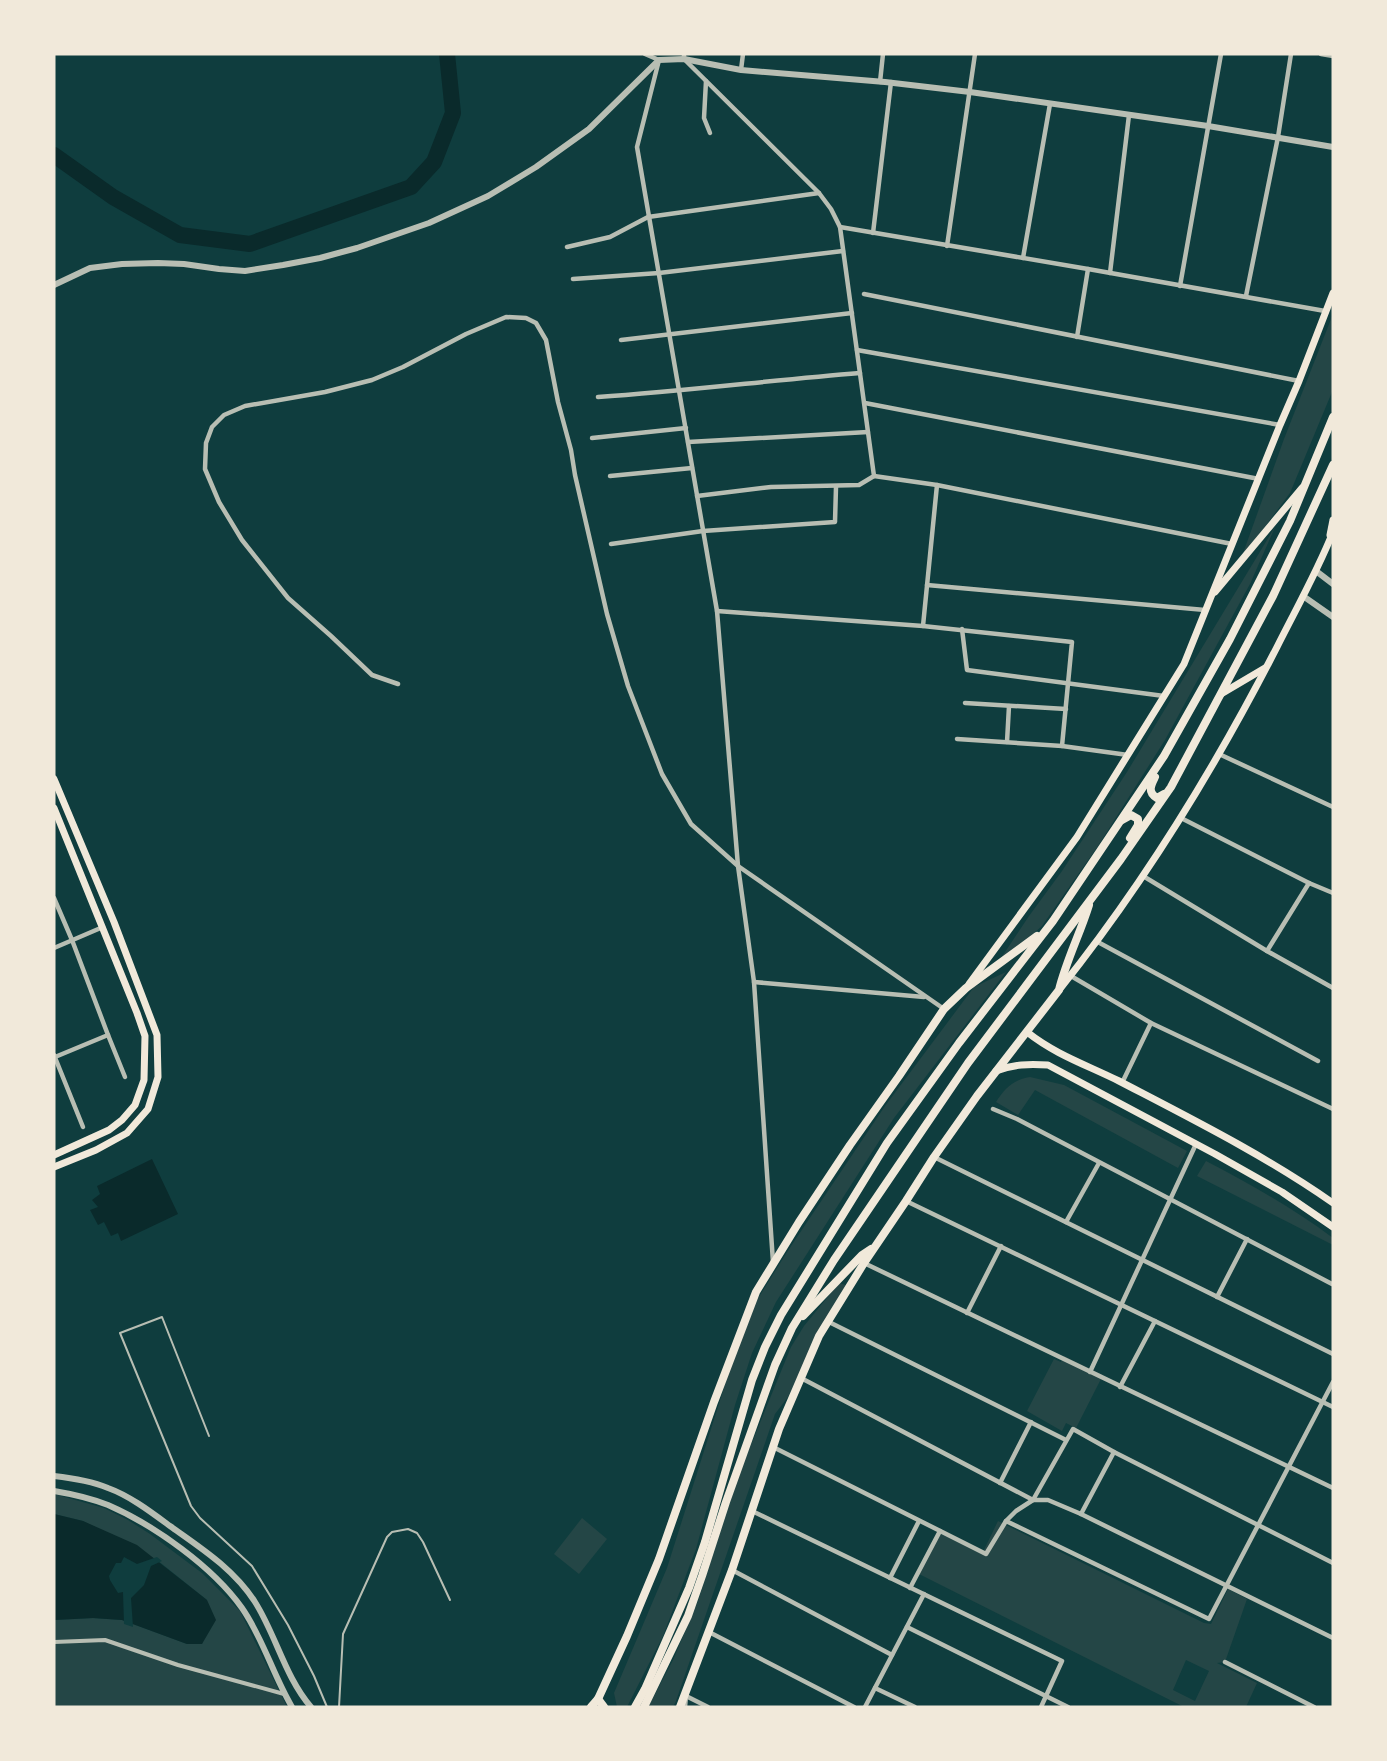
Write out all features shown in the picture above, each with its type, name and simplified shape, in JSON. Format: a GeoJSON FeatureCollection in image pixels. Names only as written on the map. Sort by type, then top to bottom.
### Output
{"type":"FeatureCollection","features":[{"type":"Feature","properties":{"kind":"main road"},"geometry":{"type":"LineString","coordinates":[[966,988],[1077,837],[1184,664],[1333,293]]}},
{"type":"Feature","properties":{"kind":"main road"},"geometry":{"type":"LineString","coordinates":[[635,1707],[689,1588],[705,1542],[752,1380],[781,1315],[887,1143],[959,1043],[1053,921],[1164,756],[1230,639],[1286,530],[1333,417]]}},
{"type":"Feature","properties":{"kind":"main road"},"geometry":{"type":"LineString","coordinates":[[644,1707],[688,1616],[775,1365],[792,1328],[841,1250],[968,1063],[1121,859],[1171,787],[1273,596],[1333,465]]}},
{"type":"Feature","properties":{"kind":"main road"},"geometry":{"type":"LineString","coordinates":[[1211,597],[1306,484]]}},
{"type":"Feature","properties":{"kind":"main road"},"geometry":{"type":"LineString","coordinates":[[1327,547],[1333,520]]}},
{"type":"Feature","properties":{"kind":"main road"},"geometry":{"type":"LineString","coordinates":[[680,1707],[732,1570],[779,1429],[819,1336],[934,1157],[996,1071],[1071,976],[1143,876],[1181,818],[1267,667],[1316,571],[1333,532]]}},
{"type":"Feature","properties":{"kind":"main road"},"geometry":{"type":"LineString","coordinates":[[1221,694],[1267,667]]}},
{"type":"Feature","properties":{"kind":"main road"},"geometry":{"type":"LineString","coordinates":[[1164,756],[1150,790],[1151,794],[1156,798],[1161,797],[1171,787]]}},
{"type":"Feature","properties":{"kind":"main road"},"geometry":{"type":"LineString","coordinates":[[54,779],[114,922],[157,1035],[158,1077],[148,1109],[127,1133],[96,1150],[54,1167]]}},
{"type":"Feature","properties":{"kind":"main road"},"geometry":{"type":"LineString","coordinates":[[54,808],[145,1036],[144,1080],[135,1105],[122,1120],[109,1130],[54,1155]]}},
{"type":"Feature","properties":{"kind":"main road"},"geometry":{"type":"LineString","coordinates":[[1117,825],[1131,815],[1138,819],[1138,825],[1121,859]]}},
{"type":"Feature","properties":{"kind":"main road"},"geometry":{"type":"LineString","coordinates":[[1059,990],[1092,898]]}},
{"type":"Feature","properties":{"kind":"main road"},"geometry":{"type":"LineString","coordinates":[[103,927],[114,922]]}},
{"type":"Feature","properties":{"kind":"main road"},"geometry":{"type":"LineString","coordinates":[[591,1707],[598,1699],[627,1636],[659,1559],[736,1341],[756,1292],[850,1145],[944,1009],[966,988],[1043,932]]}},
{"type":"Feature","properties":{"kind":"main road"},"geometry":{"type":"LineString","coordinates":[[1027,1032],[1043,1045],[1235,1142],[1333,1203]]}},
{"type":"Feature","properties":{"kind":"main road"},"geometry":{"type":"LineString","coordinates":[[1054,1069],[1053,1059],[1062,1055]]}},
{"type":"Feature","properties":{"kind":"main road"},"geometry":{"type":"LineString","coordinates":[[996,1071],[1024,1064],[1048,1065],[1282,1192],[1333,1227]]}},
{"type":"Feature","properties":{"kind":"main road"},"geometry":{"type":"LineString","coordinates":[[792,1328],[862,1255],[876,1246]]}},
{"type":"Feature","properties":{"kind":"main road"},"geometry":{"type":"LineString","coordinates":[[598,1699],[604,1707]]}},
{"type":"Feature","properties":{"kind":"street"},"geometry":{"type":"LineString","coordinates":[[645,54],[659,60],[684,57],[741,69],[891,82],[970,92],[1208,126],[1333,147]]}},
{"type":"Feature","properties":{"kind":"street"},"geometry":{"type":"LineString","coordinates":[[741,69],[743,54]]}},
{"type":"Feature","properties":{"kind":"street"},"geometry":{"type":"LineString","coordinates":[[880,81],[883,54]]}},
{"type":"Feature","properties":{"kind":"street"},"geometry":{"type":"LineString","coordinates":[[947,246],[975,54]]}},
{"type":"Feature","properties":{"kind":"street"},"geometry":{"type":"LineString","coordinates":[[1180,286],[1221,54]]}},
{"type":"Feature","properties":{"kind":"street"},"geometry":{"type":"LineString","coordinates":[[1246,296],[1292,54]]}},
{"type":"Feature","properties":{"kind":"street"},"geometry":{"type":"LineString","coordinates":[[1321,54],[1333,56]]}},
{"type":"Feature","properties":{"kind":"street"},"geometry":{"type":"LineString","coordinates":[[684,57],[819,194],[831,209],[840,227],[874,476]]}},
{"type":"Feature","properties":{"kind":"street"},"geometry":{"type":"LineString","coordinates":[[659,60],[637,147],[717,611],[738,866],[753,982],[773,1264]]}},
{"type":"Feature","properties":{"kind":"street"},"geometry":{"type":"LineString","coordinates":[[54,285],[90,268],[122,264],[184,264],[245,271],[283,265],[357,248],[429,222],[488,196],[545,160],[589,129],[659,60]]}},
{"type":"Feature","properties":{"kind":"street"},"geometry":{"type":"LineString","coordinates":[[706,81],[704,117],[710,133]]}},
{"type":"Feature","properties":{"kind":"street"},"geometry":{"type":"LineString","coordinates":[[873,233],[891,82]]}},
{"type":"Feature","properties":{"kind":"street"},"geometry":{"type":"LineString","coordinates":[[1023,258],[1050,104]]}},
{"type":"Feature","properties":{"kind":"street"},"geometry":{"type":"LineString","coordinates":[[1110,273],[1129,115]]}},
{"type":"Feature","properties":{"kind":"street"},"geometry":{"type":"LineString","coordinates":[[567,247],[610,237],[648,217],[819,194]]}},
{"type":"Feature","properties":{"kind":"street"},"geometry":{"type":"LineString","coordinates":[[840,227],[1325,311]]}},
{"type":"Feature","properties":{"kind":"street"},"geometry":{"type":"LineString","coordinates":[[573,279],[658,273],[843,251]]}},
{"type":"Feature","properties":{"kind":"street"},"geometry":{"type":"LineString","coordinates":[[1077,337],[1088,269]]}},
{"type":"Feature","properties":{"kind":"street"},"geometry":{"type":"LineString","coordinates":[[864,294],[1299,381]]}},
{"type":"Feature","properties":{"kind":"street"},"geometry":{"type":"LineString","coordinates":[[621,340],[852,313]]}},
{"type":"Feature","properties":{"kind":"street"},"geometry":{"type":"LineString","coordinates":[[398,684],[372,675],[288,598],[242,540],[219,502],[205,469],[206,443],[212,427],[224,415],[245,406],[326,392],[372,380],[506,317],[526,318],[536,323],[546,340],[607,614],[628,686],[662,774],[692,824],[738,866],[944,1009]]}},
{"type":"Feature","properties":{"kind":"street"},"geometry":{"type":"LineString","coordinates":[[857,350],[1280,425]]}},
{"type":"Feature","properties":{"kind":"street"},"geometry":{"type":"LineString","coordinates":[[598,397],[860,373]]}},
{"type":"Feature","properties":{"kind":"street"},"geometry":{"type":"LineString","coordinates":[[865,403],[1259,479]]}},
{"type":"Feature","properties":{"kind":"street"},"geometry":{"type":"LineString","coordinates":[[592,438],[686,428]]}},
{"type":"Feature","properties":{"kind":"street"},"geometry":{"type":"LineString","coordinates":[[688,442],[868,432]]}},
{"type":"Feature","properties":{"kind":"street"},"geometry":{"type":"LineString","coordinates":[[610,476],[692,468]]}},
{"type":"Feature","properties":{"kind":"street"},"geometry":{"type":"LineString","coordinates":[[697,496],[771,487],[859,485],[874,476],[937,485],[1232,544]]}},
{"type":"Feature","properties":{"kind":"street"},"geometry":{"type":"LineString","coordinates":[[923,626],[937,485]]}},
{"type":"Feature","properties":{"kind":"street"},"geometry":{"type":"LineString","coordinates":[[611,544],[703,531],[835,522],[836,487]]}},
{"type":"Feature","properties":{"kind":"street"},"geometry":{"type":"LineString","coordinates":[[1316,571],[1333,584]]}},
{"type":"Feature","properties":{"kind":"street"},"geometry":{"type":"LineString","coordinates":[[927,585],[1205,610]]}},
{"type":"Feature","properties":{"kind":"street"},"geometry":{"type":"LineString","coordinates":[[1303,596],[1333,617]]}},
{"type":"Feature","properties":{"kind":"street"},"geometry":{"type":"LineString","coordinates":[[717,611],[962,629],[1072,642],[1062,746]]}},
{"type":"Feature","properties":{"kind":"street"},"geometry":{"type":"LineString","coordinates":[[962,629],[967,670],[1165,696]]}},
{"type":"Feature","properties":{"kind":"street"},"geometry":{"type":"LineString","coordinates":[[965,703],[1066,709]]}},
{"type":"Feature","properties":{"kind":"street"},"geometry":{"type":"LineString","coordinates":[[1007,742],[1008,706]]}},
{"type":"Feature","properties":{"kind":"street"},"geometry":{"type":"LineString","coordinates":[[957,739],[1062,746],[1128,755]]}},
{"type":"Feature","properties":{"kind":"street"},"geometry":{"type":"LineString","coordinates":[[1219,754],[1333,807]]}},
{"type":"Feature","properties":{"kind":"street"},"geometry":{"type":"LineString","coordinates":[[1181,818],[1333,893]]}},
{"type":"Feature","properties":{"kind":"street"},"geometry":{"type":"LineString","coordinates":[[1143,876],[1333,988]]}},
{"type":"Feature","properties":{"kind":"street"},"geometry":{"type":"LineString","coordinates":[[1267,951],[1309,883]]}},
{"type":"Feature","properties":{"kind":"street"},"geometry":{"type":"LineString","coordinates":[[54,898],[125,1077]]}},
{"type":"Feature","properties":{"kind":"street"},"geometry":{"type":"LineString","coordinates":[[54,948],[103,927]]}},
{"type":"Feature","properties":{"kind":"street"},"geometry":{"type":"LineString","coordinates":[[1096,941],[1318,1061]]}},
{"type":"Feature","properties":{"kind":"street"},"geometry":{"type":"LineString","coordinates":[[1071,976],[1150,1023],[1333,1109]]}},
{"type":"Feature","properties":{"kind":"street"},"geometry":{"type":"LineString","coordinates":[[753,982],[927,997]]}},
{"type":"Feature","properties":{"kind":"street"},"geometry":{"type":"LineString","coordinates":[[1122,1083],[1150,1023]]}},
{"type":"Feature","properties":{"kind":"street"},"geometry":{"type":"LineString","coordinates":[[83,1127],[54,1056],[108,1035]]}},
{"type":"Feature","properties":{"kind":"street"},"geometry":{"type":"LineString","coordinates":[[993,1109],[1017,1119],[1332,1284]]}},
{"type":"Feature","properties":{"kind":"street"},"geometry":{"type":"LineString","coordinates":[[1089,1372],[1196,1144]]}},
{"type":"Feature","properties":{"kind":"street"},"geometry":{"type":"LineString","coordinates":[[934,1157],[1333,1354]]}},
{"type":"Feature","properties":{"kind":"street"},"geometry":{"type":"LineString","coordinates":[[1066,1222],[1099,1163]]}},
{"type":"Feature","properties":{"kind":"street"},"geometry":{"type":"LineString","coordinates":[[906,1201],[1333,1407]]}},
{"type":"Feature","properties":{"kind":"street"},"geometry":{"type":"LineString","coordinates":[[1217,1297],[1246,1239]]}},
{"type":"Feature","properties":{"kind":"street"},"geometry":{"type":"LineString","coordinates":[[967,1313],[1001,1246]]}},
{"type":"Feature","properties":{"kind":"street"},"geometry":{"type":"LineString","coordinates":[[864,1263],[1333,1488]]}},
{"type":"Feature","properties":{"kind":"street"},"geometry":{"type":"LineString","coordinates":[[1120,1386],[1155,1321]]}},
{"type":"Feature","properties":{"kind":"street"},"geometry":{"type":"LineString","coordinates":[[829,1322],[1066,1440]]}},
{"type":"Feature","properties":{"kind":"street"},"geometry":{"type":"LineString","coordinates":[[801,1378],[1034,1500],[1048,1500],[1081,1514],[1333,1638]]}},
{"type":"Feature","properties":{"kind":"street"},"geometry":{"type":"LineString","coordinates":[[1006,1521],[1116,1572],[1209,1619],[1333,1382]]}},
{"type":"Feature","properties":{"kind":"street"},"geometry":{"type":"LineString","coordinates":[[1000,1483],[1031,1422]]}},
{"type":"Feature","properties":{"kind":"street"},"geometry":{"type":"LineString","coordinates":[[773,1447],[986,1554],[1006,1521],[1016,1511],[1034,1500],[1073,1429],[1333,1563]]}},
{"type":"Feature","properties":{"kind":"street"},"geometry":{"type":"LineString","coordinates":[[1081,1514],[1114,1452]]}},
{"type":"Feature","properties":{"kind":"street"},"geometry":{"type":"LineString","coordinates":[[54,1476],[108,1488],[135,1501],[213,1557],[237,1579],[254,1601],[270,1628],[288,1670],[311,1707]]}},
{"type":"Feature","properties":{"kind":"street"},"geometry":{"type":"LineString","coordinates":[[54,1491],[105,1504],[132,1516],[189,1555],[205,1569],[228,1590],[243,1609],[292,1707]]}},
{"type":"Feature","properties":{"kind":"street"},"geometry":{"type":"LineString","coordinates":[[752,1511],[1062,1661],[1041,1707]]}},
{"type":"Feature","properties":{"kind":"street"},"geometry":{"type":"LineString","coordinates":[[890,1578],[919,1521]]}},
{"type":"Feature","properties":{"kind":"street"},"geometry":{"type":"LineString","coordinates":[[910,1588],[940,1531]]}},
{"type":"Feature","properties":{"kind":"street"},"geometry":{"type":"LineString","coordinates":[[732,1570],[892,1655]]}},
{"type":"Feature","properties":{"kind":"street"},"geometry":{"type":"LineString","coordinates":[[866,1707],[924,1594]]}},
{"type":"Feature","properties":{"kind":"street"},"geometry":{"type":"LineString","coordinates":[[907,1627],[1068,1707]]}},
{"type":"Feature","properties":{"kind":"street"},"geometry":{"type":"LineString","coordinates":[[709,1632],[854,1707]]}},
{"type":"Feature","properties":{"kind":"street"},"geometry":{"type":"LineString","coordinates":[[54,1642],[105,1640],[178,1665],[284,1694]]}},
{"type":"Feature","properties":{"kind":"street"},"geometry":{"type":"LineString","coordinates":[[1225,1662],[1314,1707]]}},
{"type":"Feature","properties":{"kind":"street"},"geometry":{"type":"LineString","coordinates":[[875,1688],[902,1704],[915,1707]]}},
{"type":"Feature","properties":{"kind":"street"},"geometry":{"type":"LineString","coordinates":[[685,1707],[686,1696],[708,1707]]}},
{"type":"Feature","properties":{"kind":"lane"},"geometry":{"type":"LineString","coordinates":[[209,1436],[162,1317],[120,1333],[191,1506],[200,1518],[252,1566],[288,1625],[327,1707]]}},
{"type":"Feature","properties":{"kind":"lane"},"geometry":{"type":"LineString","coordinates":[[339,1707],[343,1634],[387,1538],[392,1532],[408,1529],[417,1533],[450,1600]]}},
{"type":"Feature","properties":{"kind":"shaded area"},"geometry":{"type":"Polygon","coordinates":[[[1333,314],[1332,392],[1290,493],[1241,559],[1284,439],[1333,314]]]}},
{"type":"Feature","properties":{"kind":"shaded area"},"geometry":{"type":"Polygon","coordinates":[[[1276,525],[1250,584],[1165,740],[1098,846],[1042,926],[995,967],[1127,772],[1276,525]]]}},
{"type":"Feature","properties":{"kind":"shaded area"},"geometry":{"type":"Polygon","coordinates":[[[1006,972],[894,1118],[776,1302],[752,1353],[735,1405],[696,1549],[663,1636],[627,1707],[617,1707],[614,1693],[667,1568],[729,1372],[757,1300],[885,1106],[974,987],[1006,972]]]}},
{"type":"Feature","properties":{"kind":"shaded area"},"geometry":{"type":"Polygon","coordinates":[[[1030,1077],[1064,1085],[1187,1151],[1178,1168],[1035,1090],[1018,1115],[996,1102],[1010,1085],[1030,1077]]]}},
{"type":"Feature","properties":{"kind":"shaded area"},"geometry":{"type":"Polygon","coordinates":[[[152,1159],[178,1214],[121,1241],[118,1233],[111,1236],[104,1222],[98,1225],[90,1210],[98,1207],[92,1200],[100,1194],[97,1186],[152,1159]]]}},
{"type":"Feature","properties":{"kind":"shaded area"},"geometry":{"type":"Polygon","coordinates":[[[1206,1161],[1302,1217],[1333,1238],[1333,1245],[1197,1176],[1206,1161]]]}},
{"type":"Feature","properties":{"kind":"shaded area"},"geometry":{"type":"Polygon","coordinates":[[[839,1283],[846,1285],[820,1330],[788,1397],[775,1414],[676,1701],[673,1707],[648,1707],[673,1660],[698,1601],[741,1469],[791,1347],[804,1326],[839,1283]]]}},
{"type":"Feature","properties":{"kind":"shaded area"},"geometry":{"type":"Polygon","coordinates":[[[1064,1356],[1103,1375],[1076,1428],[1066,1423],[1062,1431],[1027,1411],[1054,1359],[1061,1362],[1064,1356]]]}},
{"type":"Feature","properties":{"kind":"shaded area"},"geometry":{"type":"Polygon","coordinates":[[[54,1494],[104,1508],[128,1520],[202,1573],[240,1611],[287,1707],[54,1707],[54,1620],[93,1618],[122,1620],[187,1644],[202,1644],[207,1600],[157,1560],[83,1521],[54,1514],[54,1494]]]}},
{"type":"Feature","properties":{"kind":"shaded area"},"geometry":{"type":"Polygon","coordinates":[[[54,1514],[83,1521],[137,1545],[207,1600],[216,1620],[202,1644],[187,1644],[122,1620],[93,1618],[54,1620],[54,1514]]]}},
{"type":"Feature","properties":{"kind":"shaded area"},"geometry":{"type":"Polygon","coordinates":[[[582,1518],[607,1539],[579,1574],[554,1554],[582,1518]]]}},
{"type":"Feature","properties":{"kind":"shaded area"},"geometry":{"type":"Polygon","coordinates":[[[998,1521],[1204,1623],[1211,1624],[1228,1589],[1247,1599],[1225,1662],[1217,1663],[1257,1683],[1246,1707],[1184,1707],[919,1574],[939,1533],[982,1554],[998,1521]],[[1186,1660],[1173,1690],[1195,1701],[1209,1671],[1186,1660]]]}},
{"type":"Feature","properties":{"kind":"pier"},"geometry":{"type":"Polygon","coordinates":[[[124,1557],[137,1564],[157,1557],[162,1561],[151,1566],[144,1585],[131,1598],[133,1627],[124,1624],[123,1592],[118,1593],[109,1576],[116,1563],[121,1563],[124,1557]]]}},
{"type":"Feature","properties":{"kind":"waterway"},"geometry":{"type":"LineString","coordinates":[[54,155],[113,197],[180,235],[250,244],[411,187],[434,162],[453,113],[447,54]]}}]}
